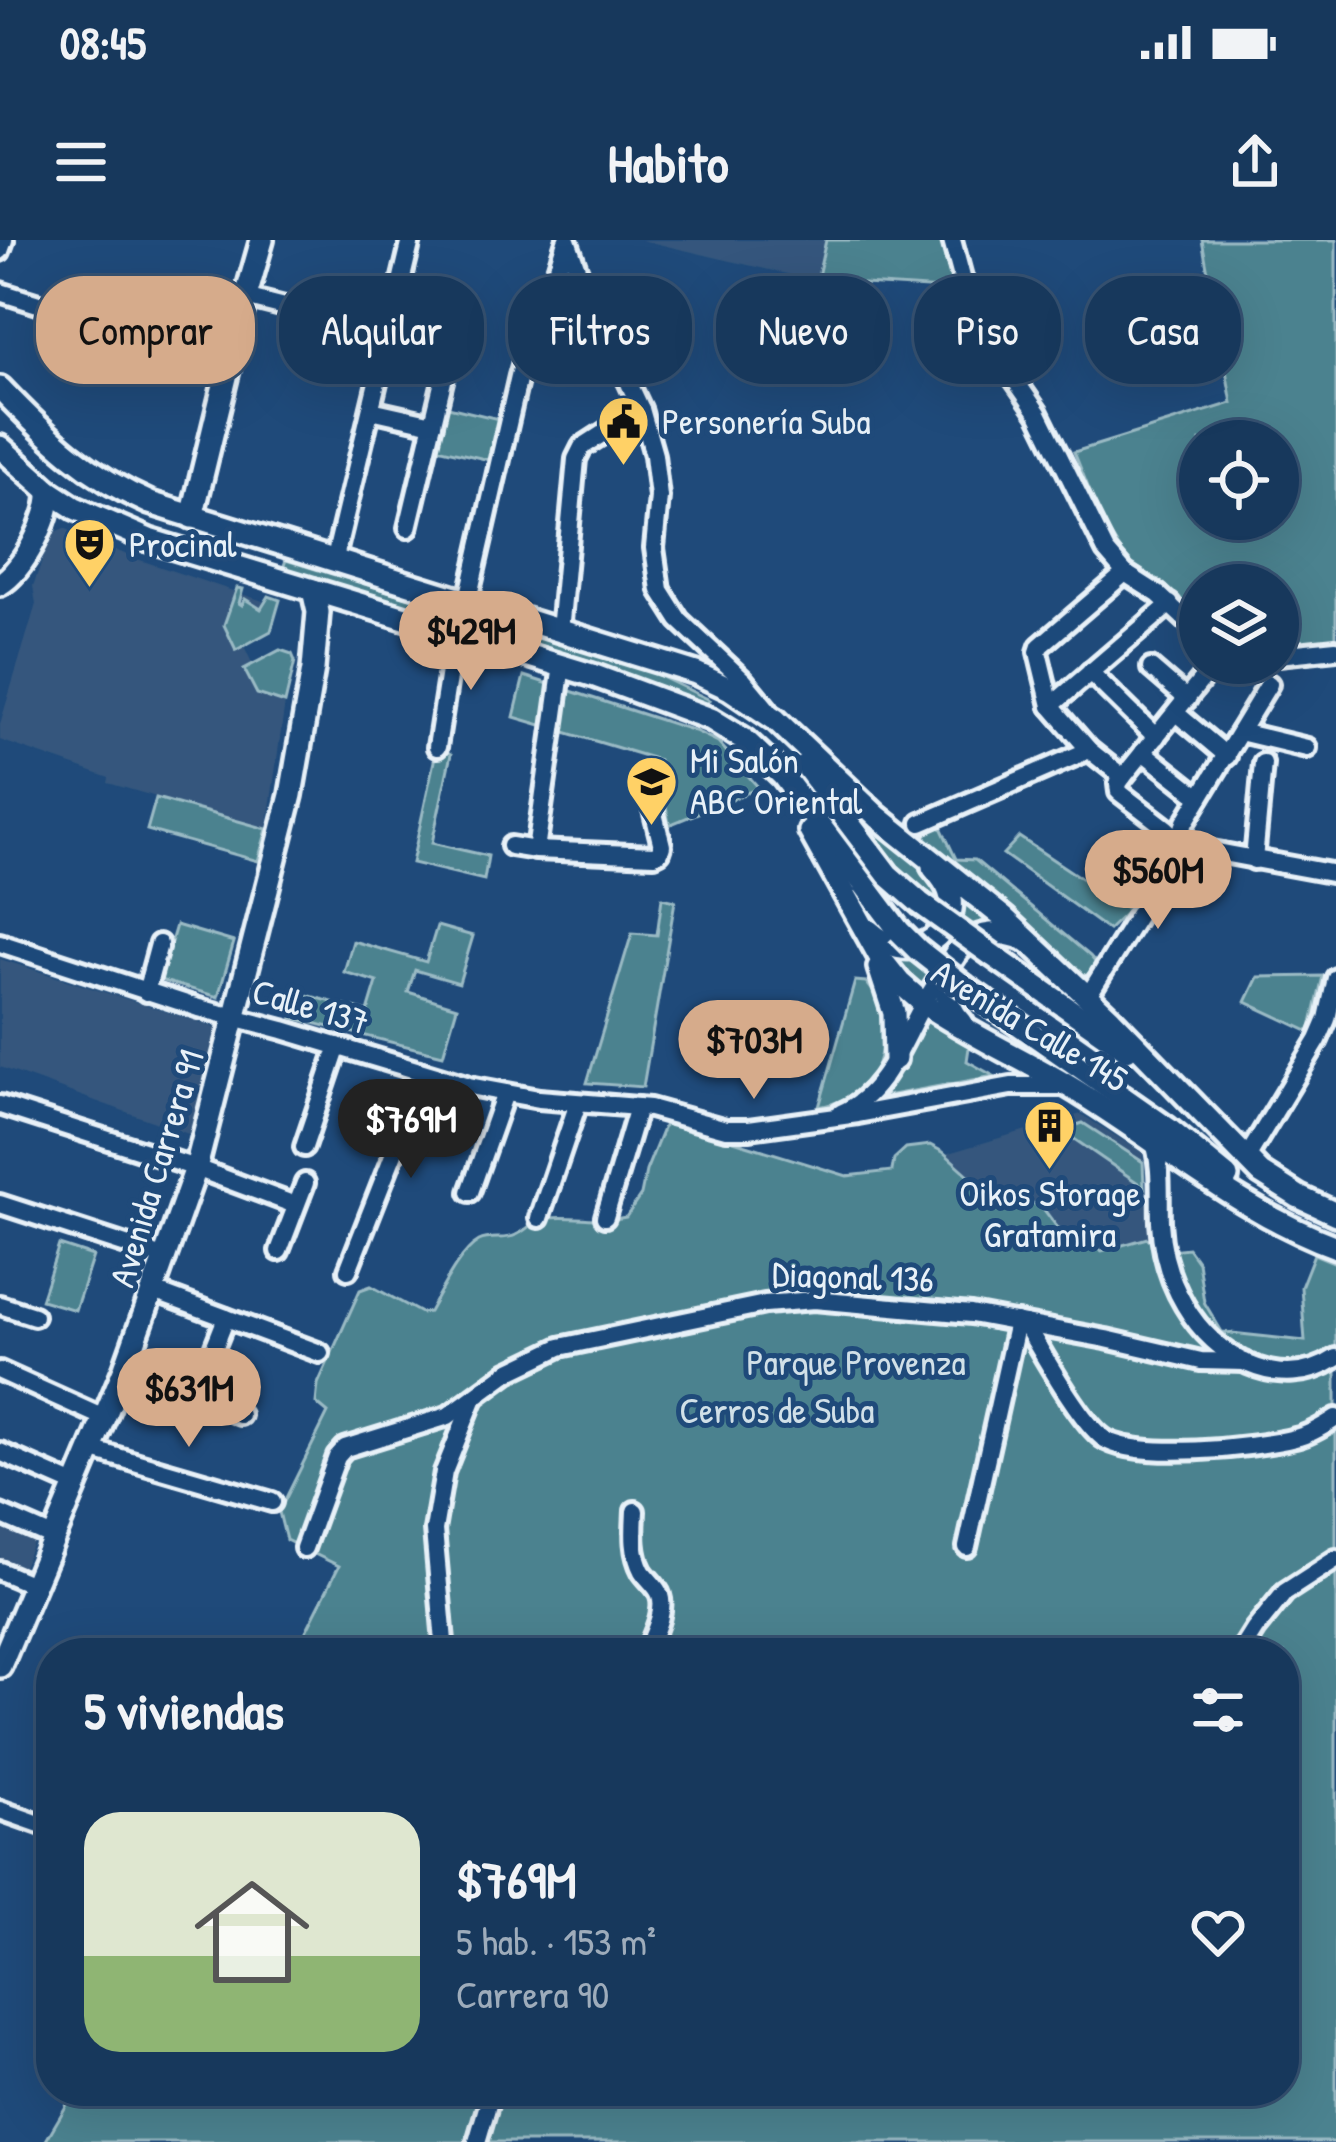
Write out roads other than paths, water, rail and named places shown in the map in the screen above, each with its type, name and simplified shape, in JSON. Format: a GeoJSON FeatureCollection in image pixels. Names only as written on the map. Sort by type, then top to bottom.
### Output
{"type":"FeatureCollection","features":[{"type":"Feature","properties":{"kind":"main road"},"geometry":{"type":"LineString","coordinates":[[251,276],[262,240]]}},
{"type":"Feature","properties":{"kind":"main road"},"geometry":{"type":"LineString","coordinates":[[192,517],[224,384]]}},
{"type":"Feature","properties":{"kind":"main road","name":"Avenida Calle 145"},"geometry":{"type":"LineString","coordinates":[[0,388],[91,473],[131,495],[714,681],[776,719],[878,817],[914,832],[1088,996],[1246,1159],[1273,1181],[1336,1214]]}},
{"type":"Feature","properties":{"kind":"main road","name":"Avenida Calle 145"},"geometry":{"type":"LineString","coordinates":[[0,447],[76,508],[148,540],[562,665],[711,719],[745,740],[783,776],[917,950],[1166,1128],[1280,1222]]}},
{"type":"Feature","properties":{"kind":"main road"},"geometry":{"type":"LineString","coordinates":[[0,584],[12,575],[44,523],[50,491]]}},
{"type":"Feature","properties":{"kind":"main road"},"geometry":{"type":"LineString","coordinates":[[44,523],[76,508]]}},
{"type":"Feature","properties":{"kind":"main road","name":"Avenida Carrera 91"},"geometry":{"type":"LineString","coordinates":[[0,1666],[6,1633],[33,1585],[125,1368],[196,1168],[289,803],[313,669],[318,612],[313,590]]}},
{"type":"Feature","properties":{"kind":"main road","name":"Avenida Carrera 91"},"geometry":{"type":"LineString","coordinates":[[313,669],[330,616],[349,601]]}},
{"type":"Feature","properties":{"kind":"main road","name":"Avenida Calle 145"},"geometry":{"type":"LineString","coordinates":[[645,659],[719,693],[770,728],[824,786],[889,874],[920,903],[1176,1086]]}},
{"type":"Feature","properties":{"kind":"main road","name":"Avenida Calle 145"},"geometry":{"type":"LineString","coordinates":[[711,719],[752,756],[786,798],[825,854],[880,959],[923,1003],[1070,1087],[1246,1204],[1336,1246]]}},
{"type":"Feature","properties":{"kind":"main road"},"geometry":{"type":"LineString","coordinates":[[862,928],[900,947],[921,946],[945,927],[951,911],[948,888],[926,859],[914,832]]}},
{"type":"Feature","properties":{"kind":"main road"},"geometry":{"type":"LineString","coordinates":[[862,928],[894,1013],[895,1058]]}},
{"type":"Feature","properties":{"kind":"main road"},"geometry":{"type":"LineString","coordinates":[[988,1040],[968,1029],[949,1006],[945,992],[949,965],[964,945],[986,934],[1012,934],[1034,946]]}},
{"type":"Feature","properties":{"kind":"street"},"geometry":{"type":"LineString","coordinates":[[0,251],[4,240]]}},
{"type":"Feature","properties":{"kind":"street"},"geometry":{"type":"LineString","coordinates":[[402,276],[411,240]]}},
{"type":"Feature","properties":{"kind":"street"},"geometry":{"type":"LineString","coordinates":[[567,240],[641,409],[657,472],[654,548],[660,590],[679,620],[744,681],[776,719]]}},
{"type":"Feature","properties":{"kind":"street"},"geometry":{"type":"LineString","coordinates":[[466,604],[519,376],[567,240]]}},
{"type":"Feature","properties":{"kind":"street"},"geometry":{"type":"LineString","coordinates":[[952,240],[983,334],[1038,413],[1106,551],[1124,573],[1179,613]]}},
{"type":"Feature","properties":{"kind":"street"},"geometry":{"type":"LineString","coordinates":[[0,292],[36,303]]}},
{"type":"Feature","properties":{"kind":"street"},"geometry":{"type":"LineString","coordinates":[[334,562],[377,384]]}},
{"type":"Feature","properties":{"kind":"street"},"geometry":{"type":"LineString","coordinates":[[408,528],[442,384]]}},
{"type":"Feature","properties":{"kind":"street"},"geometry":{"type":"LineString","coordinates":[[560,632],[576,459],[582,447],[641,409]]}},
{"type":"Feature","properties":{"kind":"street"},"geometry":{"type":"LineString","coordinates":[[371,410],[433,424]]}},
{"type":"Feature","properties":{"kind":"street"},"geometry":{"type":"LineString","coordinates":[[1124,573],[1040,646],[1052,706],[1178,843],[1194,850],[1336,874]]}},
{"type":"Feature","properties":{"kind":"street"},"geometry":{"type":"LineString","coordinates":[[1052,706],[1170,604]]}},
{"type":"Feature","properties":{"kind":"street"},"geometry":{"type":"LineString","coordinates":[[436,747],[455,633]]}},
{"type":"Feature","properties":{"kind":"street"},"geometry":{"type":"LineString","coordinates":[[1299,653],[1336,649]]}},
{"type":"Feature","properties":{"kind":"street"},"geometry":{"type":"LineString","coordinates":[[536,850],[562,665]]}},
{"type":"Feature","properties":{"kind":"street"},"geometry":{"type":"LineString","coordinates":[[1151,668],[1227,755]]}},
{"type":"Feature","properties":{"kind":"street"},"geometry":{"type":"LineString","coordinates":[[1090,672],[1156,737]]}},
{"type":"Feature","properties":{"kind":"street"},"geometry":{"type":"LineString","coordinates":[[1121,784],[1199,684]]}},
{"type":"Feature","properties":{"kind":"street"},"geometry":{"type":"LineString","coordinates":[[1088,996],[1172,860],[1185,822],[1269,684]]}},
{"type":"Feature","properties":{"kind":"street"},"geometry":{"type":"LineString","coordinates":[[1240,732],[1306,748]]}},
{"type":"Feature","properties":{"kind":"street"},"geometry":{"type":"LineString","coordinates":[[914,832],[1089,750]]}},
{"type":"Feature","properties":{"kind":"street"},"geometry":{"type":"LineString","coordinates":[[1143,752],[1200,797]]}},
{"type":"Feature","properties":{"kind":"street"},"geometry":{"type":"LineString","coordinates":[[1254,860],[1263,763]]}},
{"type":"Feature","properties":{"kind":"street"},"geometry":{"type":"LineString","coordinates":[[511,845],[654,855],[662,846],[648,789]]}},
{"type":"Feature","properties":{"kind":"street","name":"Calle 137"},"geometry":{"type":"LineString","coordinates":[[0,944],[425,1074],[505,1093],[661,1111],[714,1127],[737,1130],[823,1119],[1010,1086],[1070,1087]]}},
{"type":"Feature","properties":{"kind":"street"},"geometry":{"type":"LineString","coordinates":[[146,992],[159,944]]}},
{"type":"Feature","properties":{"kind":"street","name":"Calle 137"},"geometry":{"type":"LineString","coordinates":[[823,1119],[858,1103],[884,1076],[949,965]]}},
{"type":"Feature","properties":{"kind":"street"},"geometry":{"type":"LineString","coordinates":[[1246,1159],[1318,1040],[1336,978]]}},
{"type":"Feature","properties":{"kind":"street"},"geometry":{"type":"LineString","coordinates":[[304,1147],[338,1046]]}},
{"type":"Feature","properties":{"kind":"street"},"geometry":{"type":"LineString","coordinates":[[1010,1052],[1016,1073],[1010,1086]]}},
{"type":"Feature","properties":{"kind":"street"},"geometry":{"type":"LineString","coordinates":[[348,1270],[425,1074]]}},
{"type":"Feature","properties":{"kind":"street"},"geometry":{"type":"LineString","coordinates":[[470,1192],[505,1093]]}},
{"type":"Feature","properties":{"kind":"street"},"geometry":{"type":"LineString","coordinates":[[538,1218],[578,1103]]}},
{"type":"Feature","properties":{"kind":"street"},"geometry":{"type":"LineString","coordinates":[[0,1105],[295,1205]]}},
{"type":"Feature","properties":{"kind":"street"},"geometry":{"type":"LineString","coordinates":[[605,1216],[638,1107]]}},
{"type":"Feature","properties":{"kind":"street"},"geometry":{"type":"LineString","coordinates":[[1153,1139],[1162,1244],[1173,1284],[1196,1321],[1217,1344],[1244,1362]]}},
{"type":"Feature","properties":{"kind":"street"},"geometry":{"type":"LineString","coordinates":[[1160,1193],[1166,1178],[1188,1164]]}},
{"type":"Feature","properties":{"kind":"street"},"geometry":{"type":"LineString","coordinates":[[279,1251],[305,1183]]}},
{"type":"Feature","properties":{"kind":"street"},"geometry":{"type":"LineString","coordinates":[[0,1204],[166,1258]]}},
{"type":"Feature","properties":{"kind":"street"},"geometry":{"type":"LineString","coordinates":[[154,1291],[320,1353]]}},
{"type":"Feature","properties":{"kind":"street","name":"Diagonal 136"},"geometry":{"type":"LineString","coordinates":[[304,1548],[337,1457],[345,1448],[448,1416],[508,1372],[560,1348],[765,1304],[814,1300],[971,1314],[1201,1361],[1244,1362],[1273,1372],[1313,1370],[1336,1358]]}},
{"type":"Feature","properties":{"kind":"street"},"geometry":{"type":"LineString","coordinates":[[0,1304],[34,1316]]}},
{"type":"Feature","properties":{"kind":"street"},"geometry":{"type":"LineString","coordinates":[[207,1366],[226,1318]]}},
{"type":"Feature","properties":{"kind":"street"},"geometry":{"type":"LineString","coordinates":[[1021,1323],[1106,1441],[1140,1449],[1247,1447],[1298,1438],[1336,1418]]}},
{"type":"Feature","properties":{"kind":"street"},"geometry":{"type":"LineString","coordinates":[[968,1546],[1021,1323]]}},
{"type":"Feature","properties":{"kind":"street"},"geometry":{"type":"LineString","coordinates":[[125,1368],[240,1415]]}},
{"type":"Feature","properties":{"kind":"street"},"geometry":{"type":"LineString","coordinates":[[0,1371],[104,1418]]}},
{"type":"Feature","properties":{"kind":"street"},"geometry":{"type":"LineString","coordinates":[[444,1638],[434,1530],[444,1472],[473,1400]]}},
{"type":"Feature","properties":{"kind":"street"},"geometry":{"type":"LineString","coordinates":[[90,1449],[272,1502]]}},
{"type":"Feature","properties":{"kind":"street"},"geometry":{"type":"LineString","coordinates":[[0,1452],[75,1485]]}},
{"type":"Feature","properties":{"kind":"street"},"geometry":{"type":"LineString","coordinates":[[635,1511],[636,1553],[642,1571],[660,1595],[652,1638]]}},
{"type":"Feature","properties":{"kind":"street"},"geometry":{"type":"LineString","coordinates":[[0,1514],[53,1537]]}},
{"type":"Feature","properties":{"kind":"street"},"geometry":{"type":"LineString","coordinates":[[1249,1638],[1285,1592],[1336,1559]]}},
{"type":"Feature","properties":{"kind":"street"},"geometry":{"type":"LineString","coordinates":[[0,1571],[33,1585]]}},
{"type":"Feature","properties":{"kind":"street"},"geometry":{"type":"LineString","coordinates":[[0,1810],[36,1823]]}},
{"type":"Feature","properties":{"kind":"street"},"geometry":{"type":"LineString","coordinates":[[477,2142],[488,2106]]}},
{"type":"Feature","properties":{"kind":"place","name":"Personería Suba"},"geometry":{"type":"Point","coordinates":[623,467]}},
{"type":"Feature","properties":{"kind":"place","name":"Procinal"},"geometry":{"type":"Point","coordinates":[90,590]}},
{"type":"Feature","properties":{"kind":"place","name":"Mi Salón ABC Oriental"},"geometry":{"type":"Point","coordinates":[651,827]}},
{"type":"Feature","properties":{"kind":"place","name":"Oikos Storage Gratamira"},"geometry":{"type":"Point","coordinates":[1050,1171]}},
{"type":"Feature","properties":{"kind":"park label","name":"Parque Provenza"},"geometry":{"type":"Point","coordinates":[856,1362]}},
{"type":"Feature","properties":{"kind":"park label","name":"Cerros de Suba"},"geometry":{"type":"Point","coordinates":[777,1410]}}]}
